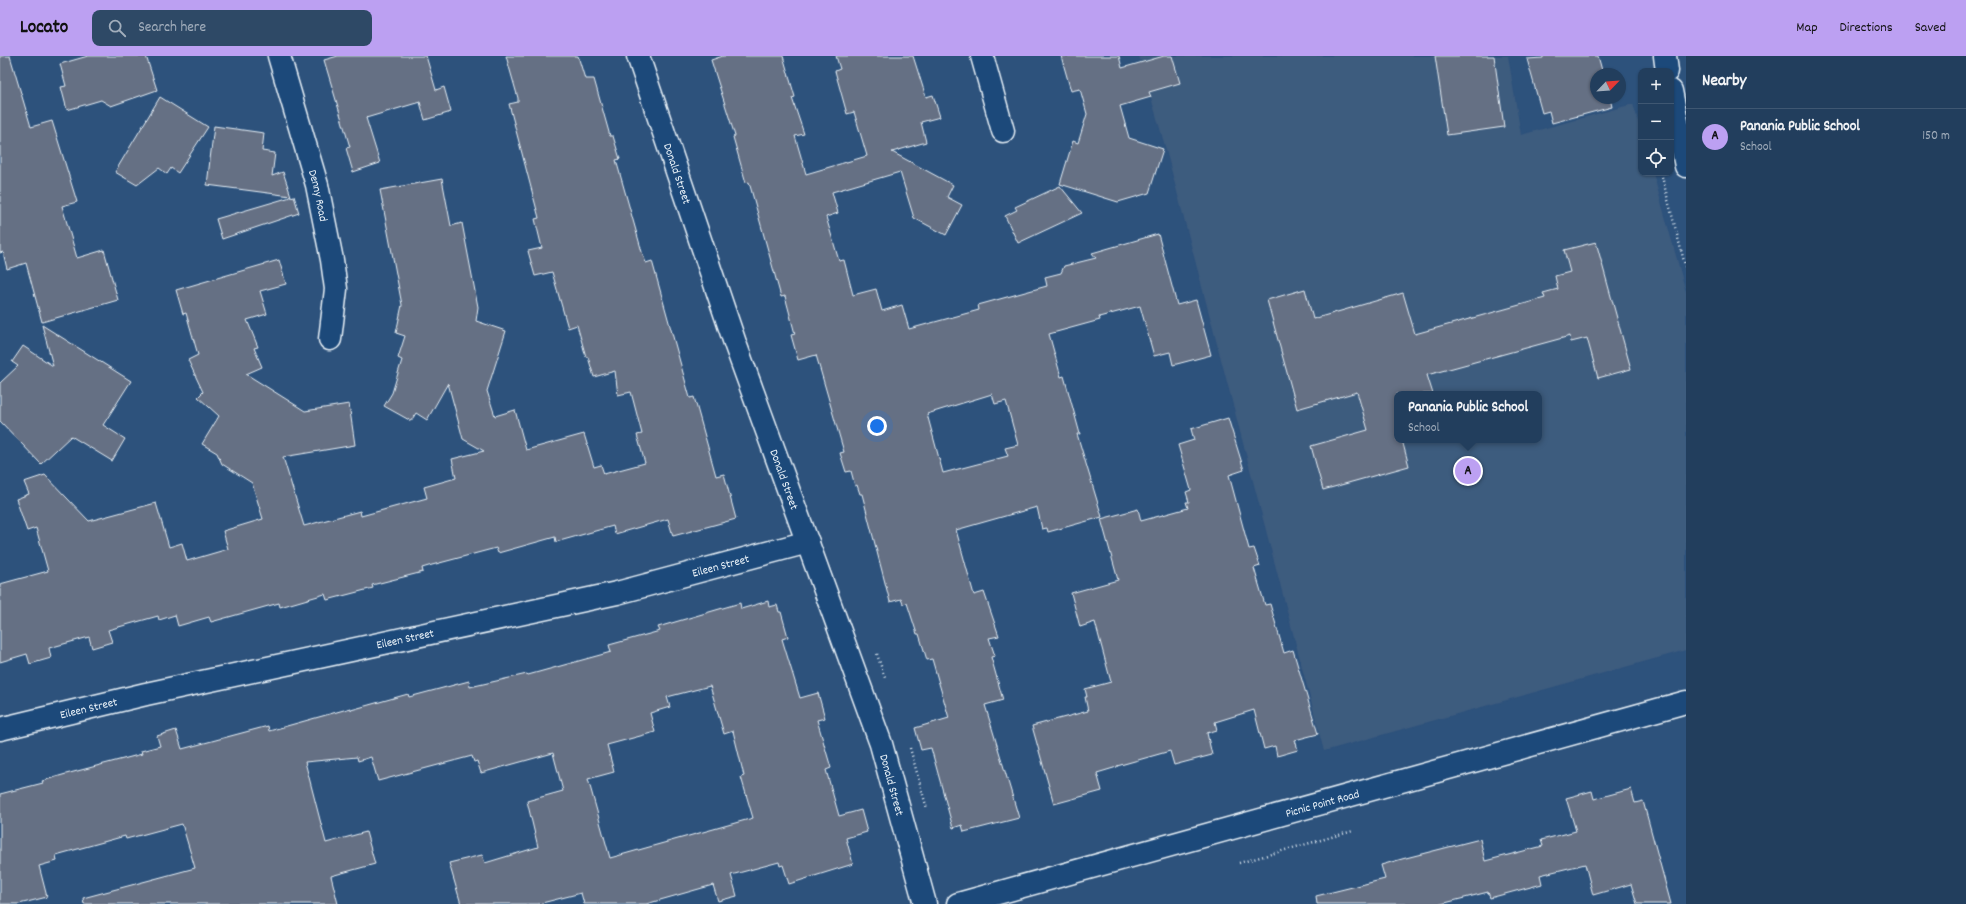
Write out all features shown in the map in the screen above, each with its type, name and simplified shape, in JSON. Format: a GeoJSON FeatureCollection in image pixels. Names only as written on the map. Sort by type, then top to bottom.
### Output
{"type":"FeatureCollection","features":[{"type":"Feature","properties":{"kind":"street","name":"Denny Road"},"geometry":{"type":"LineString","coordinates":[[279,56],[317,185],[332,260],[336,289],[330,339]]}},
{"type":"Feature","properties":{"kind":"street","name":"Donald Street"},"geometry":{"type":"LineString","coordinates":[[638,56],[736,346],[881,744],[926,904]]}},
{"type":"Feature","properties":{"kind":"street"},"geometry":{"type":"LineString","coordinates":[[982,56],[1003,132]]}},
{"type":"Feature","properties":{"kind":"street"},"geometry":{"type":"LineString","coordinates":[[1665,56],[1667,68]]}},
{"type":"Feature","properties":{"kind":"street"},"geometry":{"type":"LineString","coordinates":[[1674,104],[1686,166]]}},
{"type":"Feature","properties":{"kind":"street","name":"Eileen Street"},"geometry":{"type":"LineString","coordinates":[[0,729],[146,694],[617,593],[808,542]]}},
{"type":"Feature","properties":{"kind":"street","name":"Picnic Point Road"},"geometry":{"type":"LineString","coordinates":[[958,904],[1686,702]]}},
{"type":"Feature","properties":{"kind":"path"},"geometry":{"type":"LineString","coordinates":[[1662,176],[1686,269]]}},
{"type":"Feature","properties":{"kind":"path"},"geometry":{"type":"LineString","coordinates":[[1239,863],[1353,831]]}},
{"type":"Feature","properties":{"kind":"shaded area"},"geometry":{"type":"Polygon","coordinates":[[[1139,56],[1508,56],[1521,135],[1633,104],[1638,121],[1638,176],[1654,176],[1686,292],[1686,650],[1324,751],[1165,146],[1139,56]]]}},
{"type":"Feature","properties":{"kind":"building"},"geometry":{"type":"Polygon","coordinates":[[[0,56],[10,56],[31,127],[52,121],[77,202],[62,206],[77,258],[104,250],[118,300],[42,322],[26,263],[7,269],[3,252],[0,253],[0,56]]]}},
{"type":"Feature","properties":{"kind":"building"},"geometry":{"type":"Polygon","coordinates":[[[88,56],[146,56],[157,90],[111,106],[101,100],[67,110],[61,87],[66,86],[60,64],[88,56]]]}},
{"type":"Feature","properties":{"kind":"building"},"geometry":{"type":"Polygon","coordinates":[[[338,56],[426,56],[436,90],[444,87],[451,112],[425,120],[420,102],[366,118],[380,163],[353,172],[346,148],[350,147],[324,60],[338,56]]]}},
{"type":"Feature","properties":{"kind":"building"},"geometry":{"type":"Polygon","coordinates":[[[506,56],[578,56],[585,79],[594,79],[610,136],[613,136],[620,159],[616,160],[642,252],[646,263],[652,261],[690,398],[694,397],[716,476],[724,474],[736,519],[673,536],[668,519],[615,534],[613,526],[556,542],[555,537],[498,553],[496,548],[422,568],[423,572],[372,585],[373,588],[327,600],[325,594],[280,607],[279,603],[211,622],[209,617],[178,626],[175,615],[159,620],[158,616],[108,630],[112,642],[92,648],[89,637],[49,648],[51,658],[30,664],[27,654],[0,662],[0,584],[48,571],[36,528],[27,531],[16,499],[29,494],[24,482],[45,475],[89,521],[156,503],[169,547],[182,543],[187,561],[228,549],[223,531],[263,519],[252,483],[222,464],[217,453],[202,444],[219,416],[198,397],[203,392],[188,360],[198,355],[186,313],[183,314],[176,290],[279,260],[286,284],[260,291],[267,314],[247,320],[258,347],[254,348],[262,367],[246,374],[305,411],[349,404],[355,445],[283,457],[304,526],[360,511],[361,516],[427,498],[424,487],[456,478],[452,459],[484,451],[463,439],[448,383],[427,420],[416,413],[411,421],[384,406],[392,393],[402,360],[398,358],[405,336],[396,333],[402,305],[380,190],[442,179],[451,226],[462,223],[478,307],[476,321],[506,331],[487,391],[495,416],[515,410],[526,450],[584,434],[594,467],[601,465],[604,474],[645,463],[637,435],[642,434],[631,392],[618,395],[615,371],[594,377],[588,357],[586,357],[577,325],[568,328],[552,272],[535,276],[528,251],[542,248],[535,219],[539,218],[509,104],[518,102],[518,98],[506,56]]]}},
{"type":"Feature","properties":{"kind":"building"},"geometry":{"type":"Polygon","coordinates":[[[723,56],[783,56],[795,97],[792,98],[804,134],[795,136],[806,174],[867,156],[854,112],[847,114],[835,71],[840,69],[836,56],[913,56],[926,97],[933,95],[940,117],[921,122],[926,142],[892,152],[953,185],[947,197],[962,205],[946,235],[914,218],[900,172],[832,192],[838,213],[826,217],[839,261],[844,260],[853,295],[876,289],[882,311],[902,305],[909,329],[979,310],[978,305],[1047,286],[1045,277],[1061,273],[1064,266],[1096,258],[1092,253],[1158,234],[1177,305],[1196,300],[1211,355],[1173,365],[1170,352],[1154,356],[1140,306],[1099,317],[1100,320],[1049,334],[1061,377],[1064,376],[1080,434],[1077,434],[1102,517],[1048,532],[1047,528],[1042,529],[1037,507],[956,530],[974,595],[984,592],[999,636],[989,638],[995,656],[991,657],[1003,700],[985,705],[1019,818],[964,832],[962,825],[953,828],[931,748],[921,750],[915,728],[949,718],[932,659],[927,660],[907,603],[903,604],[901,599],[890,602],[862,494],[860,494],[857,485],[855,486],[851,471],[846,472],[840,453],[844,452],[816,355],[798,360],[791,335],[795,334],[785,296],[781,297],[749,182],[746,183],[733,137],[735,136],[711,60],[723,56]],[[992,394],[927,414],[943,473],[1008,456],[1005,448],[1018,445],[1006,401],[995,404],[992,394]]]}},
{"type":"Feature","properties":{"kind":"building"},"geometry":{"type":"Polygon","coordinates":[[[1061,56],[1119,56],[1122,68],[1164,56],[1172,56],[1180,83],[1149,92],[1151,97],[1120,106],[1129,138],[1163,149],[1149,193],[1118,202],[1060,184],[1073,141],[1078,143],[1087,114],[1080,89],[1071,91],[1061,56]]]}},
{"type":"Feature","properties":{"kind":"building"},"geometry":{"type":"Polygon","coordinates":[[[1435,56],[1494,56],[1504,127],[1447,135],[1435,56]]]}},
{"type":"Feature","properties":{"kind":"building"},"geometry":{"type":"Polygon","coordinates":[[[1543,56],[1598,56],[1601,68],[1590,68],[1590,104],[1611,104],[1612,107],[1552,123],[1549,111],[1542,113],[1527,59],[1543,58],[1543,56]]]}},
{"type":"Feature","properties":{"kind":"building"},"geometry":{"type":"Polygon","coordinates":[[[160,97],[208,127],[178,173],[171,168],[167,174],[159,168],[137,185],[115,172],[160,97]]]}},
{"type":"Feature","properties":{"kind":"building"},"geometry":{"type":"Polygon","coordinates":[[[214,126],[264,133],[262,151],[275,153],[272,176],[283,172],[291,196],[207,185],[214,126]]]}},
{"type":"Feature","properties":{"kind":"building"},"geometry":{"type":"Polygon","coordinates":[[[1060,186],[1082,213],[1018,243],[1005,216],[1017,210],[1015,207],[1060,186]]]}},
{"type":"Feature","properties":{"kind":"building"},"geometry":{"type":"Polygon","coordinates":[[[294,196],[299,213],[222,239],[216,219],[294,196]]]}},
{"type":"Feature","properties":{"kind":"building"},"geometry":{"type":"Polygon","coordinates":[[[1596,242],[1631,369],[1598,378],[1587,338],[1571,342],[1570,336],[1427,375],[1432,391],[1394,391],[1394,443],[1403,443],[1409,466],[1323,490],[1311,446],[1368,430],[1357,392],[1297,409],[1267,300],[1305,289],[1313,319],[1403,293],[1415,334],[1545,298],[1543,293],[1558,289],[1555,276],[1570,272],[1564,250],[1596,242]]]}},
{"type":"Feature","properties":{"kind":"building"},"geometry":{"type":"Polygon","coordinates":[[[42,325],[131,381],[103,425],[125,439],[112,461],[71,436],[41,464],[0,421],[0,383],[18,366],[12,362],[23,346],[53,366],[42,325]]]}},
{"type":"Feature","properties":{"kind":"building"},"geometry":{"type":"Polygon","coordinates":[[[1228,418],[1244,470],[1229,475],[1249,549],[1254,548],[1260,566],[1254,568],[1265,605],[1270,604],[1284,653],[1293,650],[1318,734],[1295,740],[1298,750],[1277,756],[1275,746],[1264,749],[1254,710],[1215,722],[1217,730],[1207,733],[1212,755],[1174,765],[1170,751],[1117,766],[1097,773],[1102,791],[1054,804],[1032,726],[1088,711],[1085,689],[1111,682],[1095,622],[1080,627],[1071,593],[1118,580],[1101,519],[1138,509],[1141,521],[1188,508],[1186,502],[1189,502],[1186,492],[1191,490],[1178,445],[1194,440],[1191,429],[1228,418]]]}},
{"type":"Feature","properties":{"kind":"building"},"geometry":{"type":"Polygon","coordinates":[[[768,601],[769,607],[777,605],[779,612],[781,612],[788,637],[782,639],[800,698],[818,693],[825,718],[817,720],[831,768],[826,770],[839,816],[861,810],[867,832],[846,838],[853,864],[789,884],[783,865],[780,866],[779,862],[731,875],[737,896],[718,901],[713,885],[646,904],[584,904],[581,893],[538,904],[461,904],[449,863],[482,855],[485,863],[538,847],[527,801],[563,791],[553,753],[481,773],[477,761],[474,762],[472,756],[378,781],[371,757],[358,761],[357,757],[305,762],[326,843],[366,832],[375,864],[331,876],[338,904],[84,904],[83,898],[195,868],[182,824],[126,839],[125,836],[56,855],[57,861],[39,866],[47,897],[19,904],[0,904],[0,794],[43,783],[42,781],[66,774],[142,754],[141,751],[160,746],[157,736],[176,730],[182,749],[268,726],[269,731],[408,694],[409,697],[469,681],[470,687],[528,675],[611,652],[609,645],[660,631],[658,627],[740,603],[741,609],[768,601]],[[710,686],[667,697],[670,707],[650,713],[655,732],[607,745],[614,772],[588,779],[610,858],[753,818],[741,777],[744,776],[733,731],[724,734],[710,686]]]}},
{"type":"Feature","properties":{"kind":"building"},"geometry":{"type":"Polygon","coordinates":[[[1631,789],[1635,803],[1643,801],[1671,904],[1637,904],[1631,884],[1593,895],[1585,864],[1540,875],[1542,884],[1490,898],[1488,892],[1441,904],[1317,904],[1316,896],[1385,879],[1381,865],[1402,859],[1480,839],[1485,861],[1543,846],[1541,840],[1576,831],[1566,798],[1592,791],[1594,799],[1631,789]]]}},
{"type":"Feature","properties":{"kind":"place","name":"Panania Public School"},"geometry":{"type":"Point","coordinates":[1468,471]}}]}
